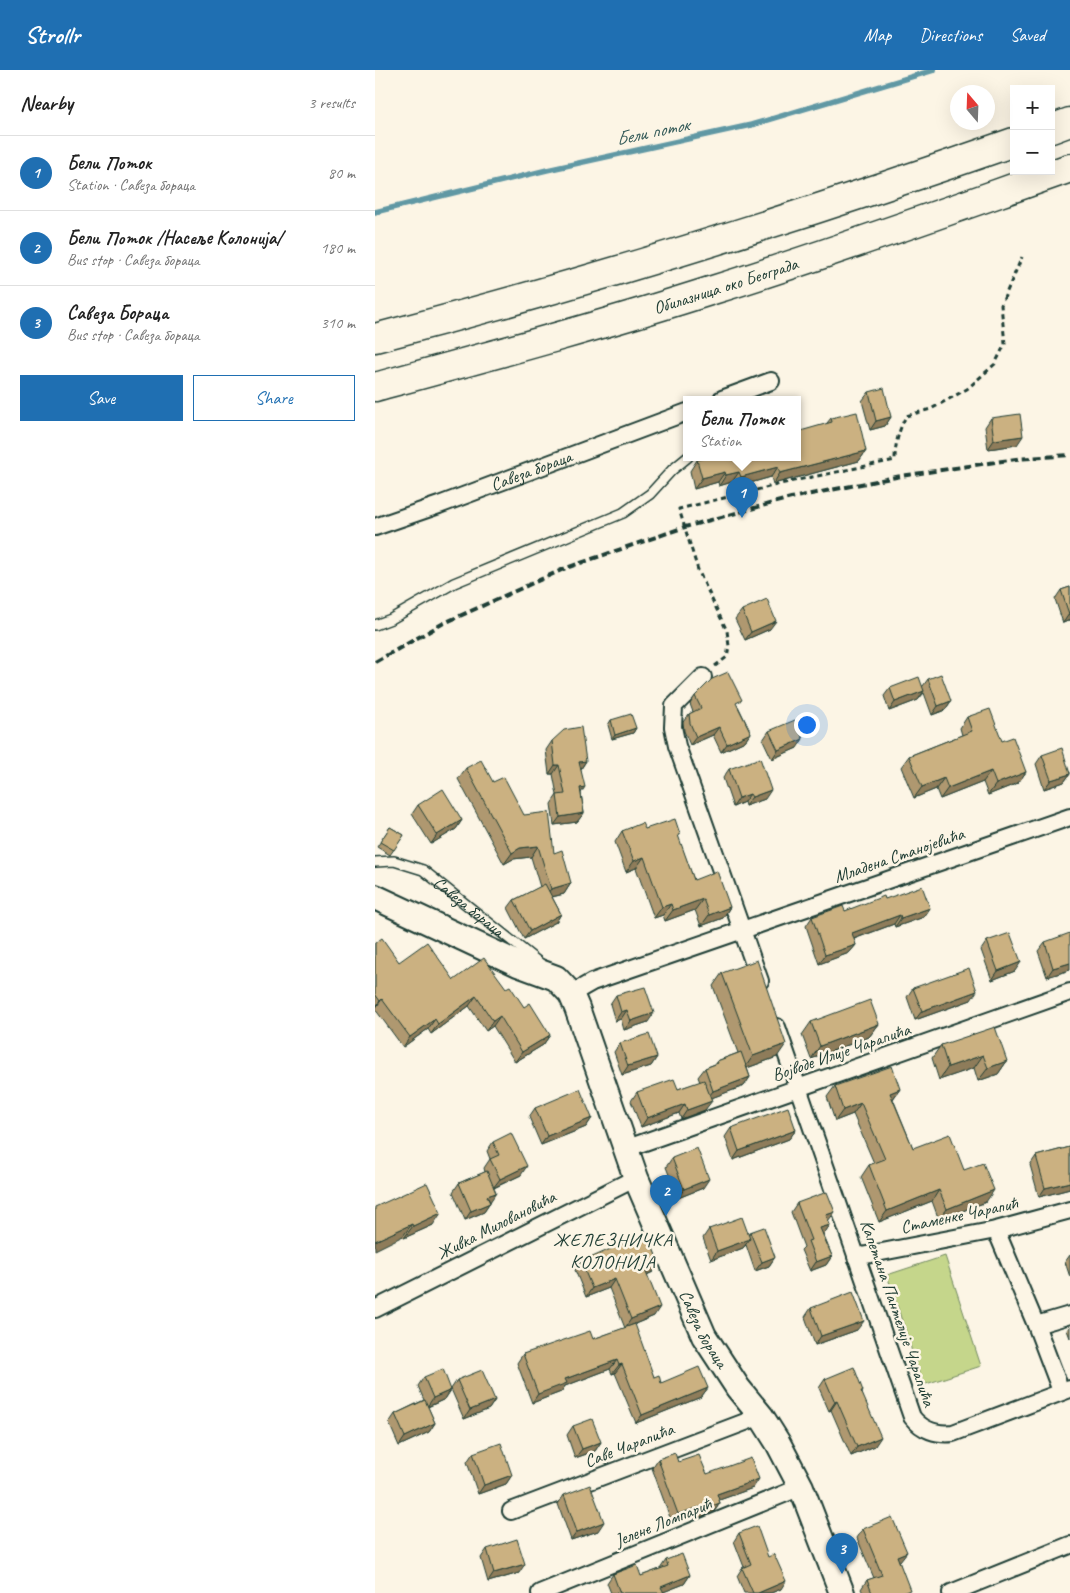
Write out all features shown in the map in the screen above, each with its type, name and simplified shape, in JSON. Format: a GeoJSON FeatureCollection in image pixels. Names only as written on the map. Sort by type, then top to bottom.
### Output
{"type":"FeatureCollection","features":[{"type":"Feature","properties":{"kind":"highway"},"geometry":{"type":"LineString","coordinates":[[1055,128],[1070,122]]}},
{"type":"Feature","properties":{"kind":"highway"},"geometry":{"type":"LineString","coordinates":[[375,338],[537,294],[687,250],[896,183],[1010,143]]}},
{"type":"Feature","properties":{"kind":"highway","name":"Обилазница око Београда"},"geometry":{"type":"LineString","coordinates":[[375,387],[550,339],[714,290],[851,245],[1070,168]]}},
{"type":"Feature","properties":{"kind":"street"},"geometry":{"type":"LineString","coordinates":[[730,396],[771,381]]}},
{"type":"Feature","properties":{"kind":"street","name":"Савеза бораца"},"geometry":{"type":"LineString","coordinates":[[375,527],[683,414]]}},
{"type":"Feature","properties":{"kind":"street"},"geometry":{"type":"LineString","coordinates":[[703,677],[674,706],[673,727],[677,746],[765,996]]}},
{"type":"Feature","properties":{"kind":"street","name":"Младена Станојевића"},"geometry":{"type":"LineString","coordinates":[[571,994],[592,982],[1070,817]]}},
{"type":"Feature","properties":{"kind":"street","name":"Савеза бораца"},"geometry":{"type":"LineString","coordinates":[[375,896],[518,964],[549,975],[561,982],[571,994],[636,1178],[704,1336],[737,1388],[761,1416],[778,1443],[801,1488],[842,1593]]}},
{"type":"Feature","properties":{"kind":"street","name":"Војводе Илије Чарапића"},"geometry":{"type":"LineString","coordinates":[[625,1149],[1070,992]]}},
{"type":"Feature","properties":{"kind":"street","name":"Капетана Пантелије Чарапића"},"geometry":{"type":"LineString","coordinates":[[772,1014],[912,1417],[922,1427],[937,1433],[953,1433],[1065,1390]]}},
{"type":"Feature","properties":{"kind":"street","name":"Живка Миловановића"},"geometry":{"type":"LineString","coordinates":[[375,1308],[636,1178]]}},
{"type":"Feature","properties":{"kind":"street","name":"Стаменке Чарапић"},"geometry":{"type":"LineString","coordinates":[[856,1257],[996,1230],[1070,1210]]}},
{"type":"Feature","properties":{"kind":"street"},"geometry":{"type":"LineString","coordinates":[[996,1230],[1065,1390]]}},
{"type":"Feature","properties":{"kind":"street"},"geometry":{"type":"LineString","coordinates":[[1036,1324],[1070,1315]]}},
{"type":"Feature","properties":{"kind":"street","name":"Саве Чарапића"},"geometry":{"type":"LineString","coordinates":[[511,1511],[761,1416]]}},
{"type":"Feature","properties":{"kind":"street","name":"Јелене Ломпарић"},"geometry":{"type":"LineString","coordinates":[[540,1593],[801,1488]]}},
{"type":"Feature","properties":{"kind":"street"},"geometry":{"type":"LineString","coordinates":[[951,1593],[1070,1545]]}},
{"type":"Feature","properties":{"kind":"lane"},"geometry":{"type":"LineString","coordinates":[[375,625],[391,619],[454,583],[623,513],[650,494],[683,461]]}},
{"type":"Feature","properties":{"kind":"lane","name":"Савеза бораца"},"geometry":{"type":"LineString","coordinates":[[375,862],[394,861],[423,870],[537,960],[549,975]]}},
{"type":"Feature","properties":{"kind":"path"},"geometry":{"type":"LineString","coordinates":[[703,677],[727,657],[729,646],[727,631],[698,570],[679,508],[793,481],[895,460],[895,448],[899,431],[906,416],[931,409],[967,389],[995,364],[1005,344],[1001,305],[1022,257]]}},
{"type":"Feature","properties":{"kind":"green space"},"geometry":{"type":"Polygon","coordinates":[[[945,1256],[981,1366],[923,1385],[887,1275],[945,1256]]]}},
{"type":"Feature","properties":{"kind":"building"},"geometry":{"type":"Polygon","coordinates":[[[884,388],[891,417],[876,421],[869,392],[884,388]]]}},
{"type":"Feature","properties":{"kind":"building"},"geometry":{"type":"Polygon","coordinates":[[[857,412],[866,451],[780,473],[778,467],[741,477],[739,472],[726,475],[725,472],[702,478],[697,461],[801,461],[801,431],[832,422],[831,418],[857,412]]]}},
{"type":"Feature","properties":{"kind":"building"},"geometry":{"type":"Polygon","coordinates":[[[1020,414],[1023,436],[994,440],[991,418],[1020,414]]]}},
{"type":"Feature","properties":{"kind":"building"},"geometry":{"type":"Polygon","coordinates":[[[1070,587],[1070,614],[1069,614],[1061,590],[1070,587]]]}},
{"type":"Feature","properties":{"kind":"building"},"geometry":{"type":"Polygon","coordinates":[[[767,599],[776,621],[751,632],[742,610],[767,599]]]}},
{"type":"Feature","properties":{"kind":"building"},"geometry":{"type":"Polygon","coordinates":[[[728,672],[742,700],[736,703],[751,733],[727,744],[719,727],[696,737],[690,723],[689,714],[701,708],[695,696],[712,679],[728,672]]]}},
{"type":"Feature","properties":{"kind":"building"},"geometry":{"type":"Polygon","coordinates":[[[941,674],[951,701],[938,706],[928,679],[941,674]]]}},
{"type":"Feature","properties":{"kind":"building"},"geometry":{"type":"Polygon","coordinates":[[[919,677],[924,691],[895,702],[890,688],[919,677]]]}},
{"type":"Feature","properties":{"kind":"building"},"geometry":{"type":"Polygon","coordinates":[[[990,709],[1002,741],[1013,737],[1026,772],[996,784],[991,771],[948,788],[944,778],[922,787],[909,756],[972,731],[967,717],[990,709]]]}},
{"type":"Feature","properties":{"kind":"building"},"geometry":{"type":"Polygon","coordinates":[[[631,714],[636,728],[615,735],[611,720],[631,714]]]}},
{"type":"Feature","properties":{"kind":"building"},"geometry":{"type":"Polygon","coordinates":[[[795,720],[803,739],[778,750],[769,731],[795,720]]]}},
{"type":"Feature","properties":{"kind":"building"},"geometry":{"type":"Polygon","coordinates":[[[581,727],[586,761],[579,762],[585,787],[580,788],[584,813],[560,817],[557,795],[565,794],[559,765],[555,765],[552,741],[564,730],[581,727]]]}},
{"type":"Feature","properties":{"kind":"building"},"geometry":{"type":"Polygon","coordinates":[[[1062,748],[1070,774],[1051,780],[1042,755],[1062,748]]]}},
{"type":"Feature","properties":{"kind":"building"},"geometry":{"type":"Polygon","coordinates":[[[760,758],[771,790],[752,797],[750,794],[739,798],[729,769],[760,758]]]}},
{"type":"Feature","properties":{"kind":"building"},"geometry":{"type":"Polygon","coordinates":[[[481,760],[493,782],[504,777],[524,815],[549,812],[554,853],[562,850],[571,883],[551,889],[538,846],[520,848],[512,853],[466,768],[481,760]]]}},
{"type":"Feature","properties":{"kind":"building"},"geometry":{"type":"Polygon","coordinates":[[[443,789],[462,820],[437,835],[418,805],[443,789]]]}},
{"type":"Feature","properties":{"kind":"building"},"geometry":{"type":"Polygon","coordinates":[[[675,819],[680,834],[678,835],[694,880],[717,871],[730,907],[709,915],[703,899],[673,910],[671,904],[662,907],[644,857],[634,861],[622,831],[642,823],[645,829],[675,819]]]}},
{"type":"Feature","properties":{"kind":"building"},"geometry":{"type":"Polygon","coordinates":[[[390,827],[404,835],[394,850],[380,842],[390,827]]]}},
{"type":"Feature","properties":{"kind":"building"},"geometry":{"type":"Polygon","coordinates":[[[545,884],[561,914],[530,931],[514,900],[545,884]]]}},
{"type":"Feature","properties":{"kind":"building"},"geometry":{"type":"Polygon","coordinates":[[[922,886],[930,908],[901,918],[900,915],[852,933],[856,945],[825,955],[812,917],[843,906],[845,911],[884,896],[885,899],[922,886]]]}},
{"type":"Feature","properties":{"kind":"building"},"geometry":{"type":"Polygon","coordinates":[[[1010,933],[1021,962],[998,971],[987,941],[1010,933]]]}},
{"type":"Feature","properties":{"kind":"building"},"geometry":{"type":"Polygon","coordinates":[[[1070,933],[1070,963],[1053,968],[1045,942],[1070,933]]]}},
{"type":"Feature","properties":{"kind":"building"},"geometry":{"type":"Polygon","coordinates":[[[382,938],[399,962],[427,942],[454,980],[484,958],[506,988],[510,986],[524,1007],[530,1003],[550,1035],[522,1052],[500,1016],[493,1021],[476,996],[438,1024],[435,1019],[410,1037],[382,999],[380,1001],[375,994],[375,943],[382,938]]]}},
{"type":"Feature","properties":{"kind":"building"},"geometry":{"type":"Polygon","coordinates":[[[757,960],[786,1044],[753,1056],[722,973],[757,960]]]}},
{"type":"Feature","properties":{"kind":"building"},"geometry":{"type":"Polygon","coordinates":[[[969,968],[977,991],[922,1011],[913,988],[969,968]]]}},
{"type":"Feature","properties":{"kind":"building"},"geometry":{"type":"Polygon","coordinates":[[[645,987],[654,1013],[631,1021],[627,1010],[621,1012],[616,995],[645,987]]]}},
{"type":"Feature","properties":{"kind":"building"},"geometry":{"type":"Polygon","coordinates":[[[870,1000],[879,1024],[820,1046],[811,1022],[870,1000]]]}},
{"type":"Feature","properties":{"kind":"building"},"geometry":{"type":"Polygon","coordinates":[[[995,1027],[1007,1061],[988,1068],[983,1055],[948,1067],[941,1045],[995,1027]]]}},
{"type":"Feature","properties":{"kind":"building"},"geometry":{"type":"Polygon","coordinates":[[[649,1034],[657,1057],[628,1066],[620,1043],[649,1034]]]}},
{"type":"Feature","properties":{"kind":"building"},"geometry":{"type":"Polygon","coordinates":[[[741,1052],[750,1077],[713,1091],[705,1068],[718,1063],[717,1061],[741,1052]]]}},
{"type":"Feature","properties":{"kind":"building"},"geometry":{"type":"Polygon","coordinates":[[[892,1066],[900,1089],[890,1093],[913,1148],[950,1134],[964,1170],[983,1163],[994,1190],[947,1209],[939,1190],[887,1211],[869,1165],[885,1159],[861,1103],[843,1110],[835,1086],[892,1066]]]}},
{"type":"Feature","properties":{"kind":"building"},"geometry":{"type":"Polygon","coordinates":[[[674,1079],[678,1089],[704,1080],[712,1101],[687,1110],[685,1104],[647,1118],[637,1092],[674,1079]]]}},
{"type":"Feature","properties":{"kind":"building"},"geometry":{"type":"Polygon","coordinates":[[[580,1089],[592,1118],[547,1136],[535,1108],[580,1089]]]}},
{"type":"Feature","properties":{"kind":"building"},"geometry":{"type":"Polygon","coordinates":[[[788,1107],[796,1130],[739,1151],[731,1128],[788,1107]]]}},
{"type":"Feature","properties":{"kind":"building"},"geometry":{"type":"Polygon","coordinates":[[[511,1133],[527,1166],[500,1179],[490,1159],[499,1155],[493,1142],[511,1133]]]}},
{"type":"Feature","properties":{"kind":"building"},"geometry":{"type":"Polygon","coordinates":[[[1070,1147],[1070,1182],[1045,1188],[1036,1156],[1070,1147]]]}},
{"type":"Feature","properties":{"kind":"building"},"geometry":{"type":"Polygon","coordinates":[[[697,1148],[709,1179],[684,1189],[672,1158],[697,1148]]]}},
{"type":"Feature","properties":{"kind":"building"},"geometry":{"type":"Polygon","coordinates":[[[487,1171],[496,1193],[487,1196],[490,1203],[471,1211],[459,1183],[487,1171]]]}},
{"type":"Feature","properties":{"kind":"building"},"geometry":{"type":"Polygon","coordinates":[[[427,1183],[441,1213],[375,1241],[375,1207],[427,1183]]]}},
{"type":"Feature","properties":{"kind":"building"},"geometry":{"type":"Polygon","coordinates":[[[827,1192],[835,1212],[826,1215],[830,1225],[820,1228],[832,1256],[816,1262],[808,1241],[811,1240],[797,1203],[827,1192]]]}},
{"type":"Feature","properties":{"kind":"building"},"geometry":{"type":"Polygon","coordinates":[[[742,1217],[750,1239],[717,1251],[709,1229],[742,1217]]]}},
{"type":"Feature","properties":{"kind":"building"},"geometry":{"type":"Polygon","coordinates":[[[764,1227],[775,1257],[762,1262],[750,1232],[764,1227]]]}},
{"type":"Feature","properties":{"kind":"building"},"geometry":{"type":"Polygon","coordinates":[[[647,1233],[659,1263],[645,1269],[660,1307],[631,1319],[615,1279],[592,1288],[581,1262],[647,1233]]]}},
{"type":"Feature","properties":{"kind":"building"},"geometry":{"type":"Polygon","coordinates":[[[853,1292],[864,1321],[821,1336],[811,1308],[853,1292]]]}},
{"type":"Feature","properties":{"kind":"building"},"geometry":{"type":"Polygon","coordinates":[[[635,1324],[654,1377],[659,1375],[661,1383],[699,1367],[708,1388],[642,1415],[622,1364],[619,1365],[617,1360],[565,1379],[567,1383],[538,1394],[523,1354],[590,1331],[593,1339],[635,1324]]]}},
{"type":"Feature","properties":{"kind":"building"},"geometry":{"type":"Polygon","coordinates":[[[854,1367],[863,1391],[861,1391],[881,1437],[857,1447],[825,1379],[854,1367]]]}},
{"type":"Feature","properties":{"kind":"building"},"geometry":{"type":"Polygon","coordinates":[[[443,1369],[451,1390],[433,1398],[424,1377],[443,1369]]]}},
{"type":"Feature","properties":{"kind":"building"},"geometry":{"type":"Polygon","coordinates":[[[482,1370],[495,1400],[470,1410],[457,1380],[482,1370]]]}},
{"type":"Feature","properties":{"kind":"building"},"geometry":{"type":"Polygon","coordinates":[[[425,1400],[435,1423],[405,1437],[395,1414],[425,1400]]]}},
{"type":"Feature","properties":{"kind":"building"},"geometry":{"type":"Polygon","coordinates":[[[592,1419],[601,1442],[582,1449],[573,1426],[592,1419]]]}},
{"type":"Feature","properties":{"kind":"building"},"geometry":{"type":"Polygon","coordinates":[[[501,1443],[512,1475],[484,1485],[473,1453],[501,1443]]]}},
{"type":"Feature","properties":{"kind":"building"},"geometry":{"type":"Polygon","coordinates":[[[675,1453],[678,1462],[699,1455],[707,1474],[751,1458],[759,1479],[717,1494],[720,1503],[701,1510],[700,1507],[678,1514],[658,1459],[675,1453]]]}},
{"type":"Feature","properties":{"kind":"building"},"geometry":{"type":"Polygon","coordinates":[[[590,1485],[604,1522],[577,1532],[564,1495],[590,1485]]]}},
{"type":"Feature","properties":{"kind":"building"},"geometry":{"type":"Polygon","coordinates":[[[892,1517],[907,1552],[897,1556],[910,1590],[903,1593],[872,1593],[867,1580],[882,1575],[863,1529],[892,1517]]]}},
{"type":"Feature","properties":{"kind":"building"},"geometry":{"type":"Polygon","coordinates":[[[757,1526],[768,1557],[774,1554],[786,1581],[758,1593],[753,1593],[742,1568],[751,1564],[739,1533],[757,1526]]]}},
{"type":"Feature","properties":{"kind":"building"},"geometry":{"type":"Polygon","coordinates":[[[517,1539],[525,1564],[494,1573],[487,1549],[517,1539]]]}},
{"type":"Feature","properties":{"kind":"building"},"geometry":{"type":"Polygon","coordinates":[[[682,1554],[690,1575],[661,1587],[664,1593],[620,1593],[613,1574],[637,1565],[641,1576],[668,1566],[666,1560],[682,1554]]]}},
{"type":"Feature","properties":{"kind":"waterway","name":"Бели поток"},"geometry":{"type":"LineString","coordinates":[[375,212],[547,170],[751,125],[934,70]]}},
{"type":"Feature","properties":{"kind":"railway"},"geometry":{"type":"LineString","coordinates":[[375,662],[442,624],[566,568],[685,527],[791,498],[901,476],[1016,459],[1070,455]]}},
{"type":"Feature","properties":{"kind":"place","name":"Бели Поток"},"geometry":{"type":"Point","coordinates":[742,518]}},
{"type":"Feature","properties":{"kind":"place","name":"Бели Поток /Насеље Колонија/"},"geometry":{"type":"Point","coordinates":[666,1216]}},
{"type":"Feature","properties":{"kind":"place","name":"Савеза Бораца"},"geometry":{"type":"Point","coordinates":[842,1574]}},
{"type":"Feature","properties":{"kind":"district","name":"ЖЕЛЕЗНИЧКА КОЛОНИЈА"},"geometry":{"type":"Point","coordinates":[613,1250]}}]}
